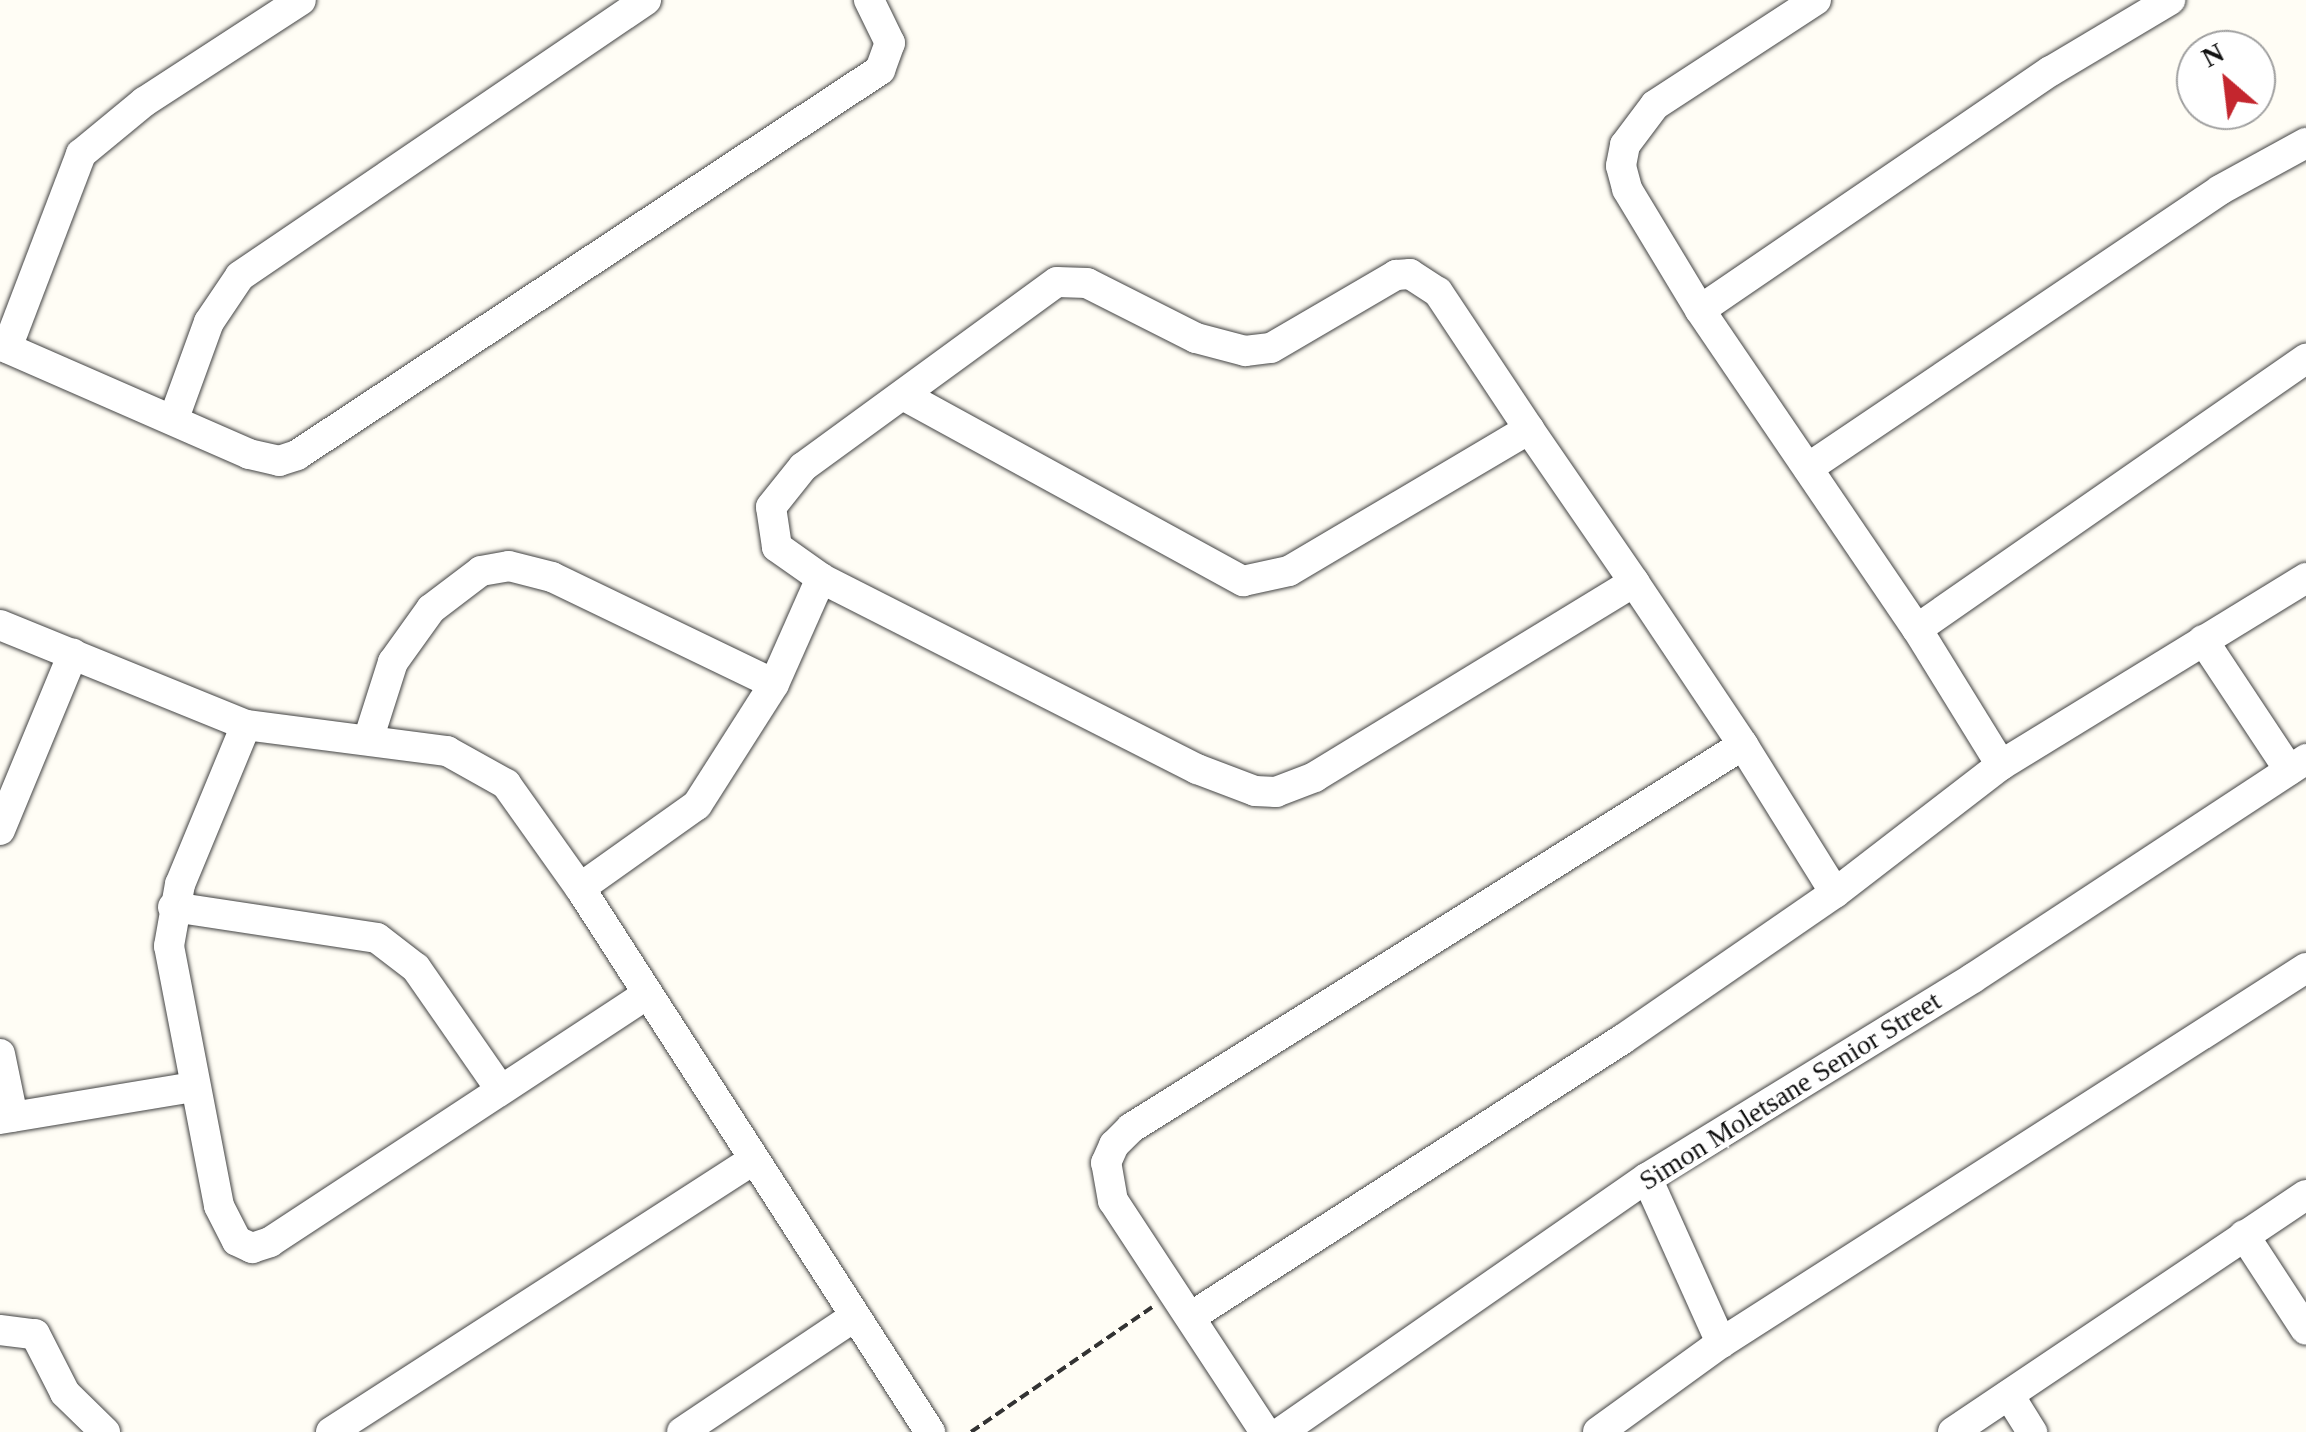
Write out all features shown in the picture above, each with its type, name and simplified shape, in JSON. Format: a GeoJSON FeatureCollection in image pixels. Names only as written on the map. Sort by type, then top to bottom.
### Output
{"type":"FeatureCollection","features":[{"type":"Feature","properties":{"kind":"street"},"geometry":{"type":"LineString","coordinates":[[301,0],[144,102],[82,154],[4,346],[249,454],[279,460],[297,455],[880,70],[890,43],[870,0]]}},
{"type":"Feature","properties":{"kind":"street"},"geometry":{"type":"LineString","coordinates":[[174,418],[209,322],[240,276],[646,0]]}},
{"type":"Feature","properties":{"kind":"street"},"geometry":{"type":"LineString","coordinates":[[1816,0],[1656,105],[1625,144],[1620,166],[1627,189],[1700,310],[1918,629],[2001,766]]}},
{"type":"Feature","properties":{"kind":"street"},"geometry":{"type":"LineString","coordinates":[[1700,310],[2051,71],[2170,0]]}},
{"type":"Feature","properties":{"kind":"street"},"geometry":{"type":"LineString","coordinates":[[1808,468],[2220,190],[2306,144]]}},
{"type":"Feature","properties":{"kind":"street"},"geometry":{"type":"LineString","coordinates":[[1634,582],[1315,776],[1276,792],[1230,784],[821,578],[776,547],[771,507],[802,466],[1057,282],[1086,283],[1196,338],[1245,351],[1271,348],[1396,276],[1410,274],[1438,292],[1634,582],[1742,745],[1836,893]]}},
{"type":"Feature","properties":{"kind":"street"},"geometry":{"type":"LineString","coordinates":[[1918,629],[2306,359]]}},
{"type":"Feature","properties":{"kind":"street"},"geometry":{"type":"LineString","coordinates":[[902,395],[1243,581],[1289,571],[1529,429]]}},
{"type":"Feature","properties":{"kind":"street"},"geometry":{"type":"LineString","coordinates":[[370,737],[393,662],[430,608],[481,571],[509,566],[552,577],[774,684]]}},
{"type":"Feature","properties":{"kind":"street"},"geometry":{"type":"LineString","coordinates":[[580,888],[680,824],[774,684],[821,578]]}},
{"type":"Feature","properties":{"kind":"street"},"geometry":{"type":"LineString","coordinates":[[1182,1304],[1622,1039],[1836,893],[2001,766],[2306,578]]}},
{"type":"Feature","properties":{"kind":"street"},"geometry":{"type":"LineString","coordinates":[[0,625],[246,725],[370,737],[447,751],[487,768],[524,804],[644,996],[930,1432]]}},
{"type":"Feature","properties":{"kind":"street"},"geometry":{"type":"LineString","coordinates":[[2202,640],[2298,765]]}},
{"type":"Feature","properties":{"kind":"street"},"geometry":{"type":"LineString","coordinates":[[0,830],[72,654]]}},
{"type":"Feature","properties":{"kind":"street"},"geometry":{"type":"LineString","coordinates":[[246,725],[173,907],[169,946],[193,1087],[219,1206],[238,1241],[252,1248],[290,1229],[498,1086],[644,996]]}},
{"type":"Feature","properties":{"kind":"street"},"geometry":{"type":"LineString","coordinates":[[1265,1432],[1113,1201],[1108,1181],[1110,1154],[1131,1128],[1742,745]]}},
{"type":"Feature","properties":{"kind":"street","name":"Simon Moletsane Senior Street"},"geometry":{"type":"LineString","coordinates":[[1281,1432],[1647,1178],[1972,978],[2298,765]]}},
{"type":"Feature","properties":{"kind":"street"},"geometry":{"type":"LineString","coordinates":[[173,907],[377,938],[416,968],[498,1086]]}},
{"type":"Feature","properties":{"kind":"street"},"geometry":{"type":"LineString","coordinates":[[1598,1432],[1721,1344],[2306,968]]}},
{"type":"Feature","properties":{"kind":"street"},"geometry":{"type":"LineString","coordinates":[[0,1054],[7,1118],[193,1087]]}},
{"type":"Feature","properties":{"kind":"street"},"geometry":{"type":"LineString","coordinates":[[331,1432],[751,1161]]}},
{"type":"Feature","properties":{"kind":"street"},"geometry":{"type":"LineString","coordinates":[[1647,1178],[1721,1344]]}},
{"type":"Feature","properties":{"kind":"street"},"geometry":{"type":"LineString","coordinates":[[1953,1432],[2306,1195]]}},
{"type":"Feature","properties":{"kind":"street"},"geometry":{"type":"LineString","coordinates":[[2244,1235],[2306,1330]]}},
{"type":"Feature","properties":{"kind":"street"},"geometry":{"type":"LineString","coordinates":[[682,1432],[854,1316]]}},
{"type":"Feature","properties":{"kind":"street"},"geometry":{"type":"LineString","coordinates":[[0,1330],[35,1334],[65,1393],[106,1432]]}},
{"type":"Feature","properties":{"kind":"street"},"geometry":{"type":"LineString","coordinates":[[2010,1395],[2032,1432]]}},
{"type":"Feature","properties":{"kind":"path"},"geometry":{"type":"LineString","coordinates":[[971,1432],[1182,1304]]}}]}
